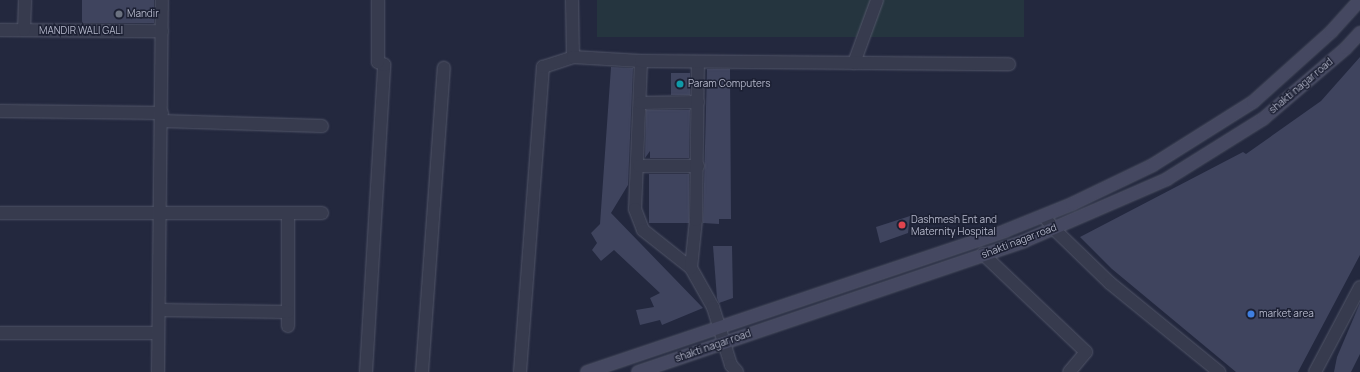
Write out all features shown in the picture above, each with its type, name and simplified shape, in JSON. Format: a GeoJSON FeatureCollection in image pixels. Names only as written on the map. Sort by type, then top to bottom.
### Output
{"type":"FeatureCollection","features":[{"type":"Feature","properties":{"kind":"main road"},"geometry":{"type":"LineString","coordinates":[[587,372],[1004,231],[1044,216],[1153,165],[1253,102],[1331,32],[1360,0]]}},
{"type":"Feature","properties":{"kind":"main road","name":"shakti nagar road"},"geometry":{"type":"LineString","coordinates":[[638,372],[983,254],[1053,228],[1166,179],[1263,119],[1346,48],[1360,33]]}},
{"type":"Feature","properties":{"kind":"street"},"geometry":{"type":"LineString","coordinates":[[24,30],[25,0]]}},
{"type":"Feature","properties":{"kind":"street"},"geometry":{"type":"LineString","coordinates":[[158,372],[162,117],[162,0]]}},
{"type":"Feature","properties":{"kind":"street"},"geometry":{"type":"LineString","coordinates":[[366,372],[384,65],[378,62],[378,0]]}},
{"type":"Feature","properties":{"kind":"street"},"geometry":{"type":"LineString","coordinates":[[572,0],[573,58]]}},
{"type":"Feature","properties":{"kind":"street"},"geometry":{"type":"LineString","coordinates":[[854,63],[877,0]]}},
{"type":"Feature","properties":{"kind":"street","name":"MANDIR WALI GALI"},"geometry":{"type":"LineString","coordinates":[[0,30],[162,31]]}},
{"type":"Feature","properties":{"kind":"street"},"geometry":{"type":"LineString","coordinates":[[520,372],[543,67],[573,58],[698,62],[1009,64]]}},
{"type":"Feature","properties":{"kind":"street"},"geometry":{"type":"LineString","coordinates":[[641,61],[639,166],[636,209],[643,230],[691,268],[720,327],[730,365],[737,372]]}},
{"type":"Feature","properties":{"kind":"street"},"geometry":{"type":"LineString","coordinates":[[691,268],[698,166],[698,62]]}},
{"type":"Feature","properties":{"kind":"street"},"geometry":{"type":"LineString","coordinates":[[422,372],[444,68]]}},
{"type":"Feature","properties":{"kind":"street"},"geometry":{"type":"LineString","coordinates":[[640,103],[698,102]]}},
{"type":"Feature","properties":{"kind":"street"},"geometry":{"type":"LineString","coordinates":[[0,111],[162,117],[322,126]]}},
{"type":"Feature","properties":{"kind":"street"},"geometry":{"type":"LineString","coordinates":[[639,166],[698,166]]}},
{"type":"Feature","properties":{"kind":"street"},"geometry":{"type":"LineString","coordinates":[[0,213],[322,213]]}},
{"type":"Feature","properties":{"kind":"street"},"geometry":{"type":"LineString","coordinates":[[288,213],[288,326]]}},
{"type":"Feature","properties":{"kind":"street"},"geometry":{"type":"LineString","coordinates":[[1044,216],[1053,228],[1110,283],[1219,372]]}},
{"type":"Feature","properties":{"kind":"street"},"geometry":{"type":"LineString","coordinates":[[983,254],[1086,352],[1069,372]]}},
{"type":"Feature","properties":{"kind":"street"},"geometry":{"type":"LineString","coordinates":[[1315,372],[1360,287]]}},
{"type":"Feature","properties":{"kind":"street"},"geometry":{"type":"LineString","coordinates":[[159,310],[288,312]]}},
{"type":"Feature","properties":{"kind":"street"},"geometry":{"type":"LineString","coordinates":[[0,333],[158,333]]}},
{"type":"Feature","properties":{"kind":"shaded area"},"geometry":{"type":"Polygon","coordinates":[[[597,0],[1024,0],[1024,37],[597,37],[597,0]]]}},
{"type":"Feature","properties":{"kind":"building","name":"Mandir"},"geometry":{"type":"Polygon","coordinates":[[[82,0],[154,0],[154,23],[82,23],[82,0]]]}},
{"type":"Feature","properties":{"kind":"building","name":"market area"},"geometry":{"type":"Polygon","coordinates":[[[1360,57],[1360,255],[1298,372],[1236,372],[1112,269],[1080,237],[1243,152],[1246,154],[1321,101],[1360,57]]]}},
{"type":"Feature","properties":{"kind":"building"},"geometry":{"type":"Polygon","coordinates":[[[611,67],[633,68],[628,185],[611,213],[703,308],[662,325],[660,320],[640,325],[636,310],[654,307],[650,298],[660,293],[614,250],[601,261],[592,250],[597,243],[591,233],[600,224],[611,67]]]}},
{"type":"Feature","properties":{"kind":"building"},"geometry":{"type":"Polygon","coordinates":[[[707,69],[730,69],[731,219],[719,219],[719,224],[703,223],[707,69]]]}},
{"type":"Feature","properties":{"kind":"building","name":"Param Computers"},"geometry":{"type":"Polygon","coordinates":[[[671,73],[690,73],[690,95],[671,95],[671,73]]]}},
{"type":"Feature","properties":{"kind":"building"},"geometry":{"type":"Polygon","coordinates":[[[646,110],[690,110],[689,158],[650,158],[650,151],[645,158],[646,110]]]}},
{"type":"Feature","properties":{"kind":"building"},"geometry":{"type":"Polygon","coordinates":[[[649,174],[689,174],[689,223],[649,223],[649,174]]]}},
{"type":"Feature","properties":{"kind":"building"},"geometry":{"type":"Polygon","coordinates":[[[910,216],[908,233],[880,243],[876,227],[910,216]]]}},
{"type":"Feature","properties":{"kind":"building"},"geometry":{"type":"Polygon","coordinates":[[[713,246],[732,246],[733,298],[719,303],[717,298],[713,246]]]}},
{"type":"Feature","properties":{"kind":"building"},"geometry":{"type":"Polygon","coordinates":[[[1360,303],[1360,354],[1351,372],[1334,372],[1337,357],[1360,303]]]}},
{"type":"Feature","properties":{"kind":"place","name":"Mandir"},"geometry":{"type":"Point","coordinates":[119,14]}},
{"type":"Feature","properties":{"kind":"place","name":"Param Computers"},"geometry":{"type":"Point","coordinates":[680,84]}},
{"type":"Feature","properties":{"kind":"place","name":"Dashmesh Ent and Maternity Hospital"},"geometry":{"type":"Point","coordinates":[902,225]}},
{"type":"Feature","properties":{"kind":"place","name":"market area"},"geometry":{"type":"Point","coordinates":[1251,314]}}]}
